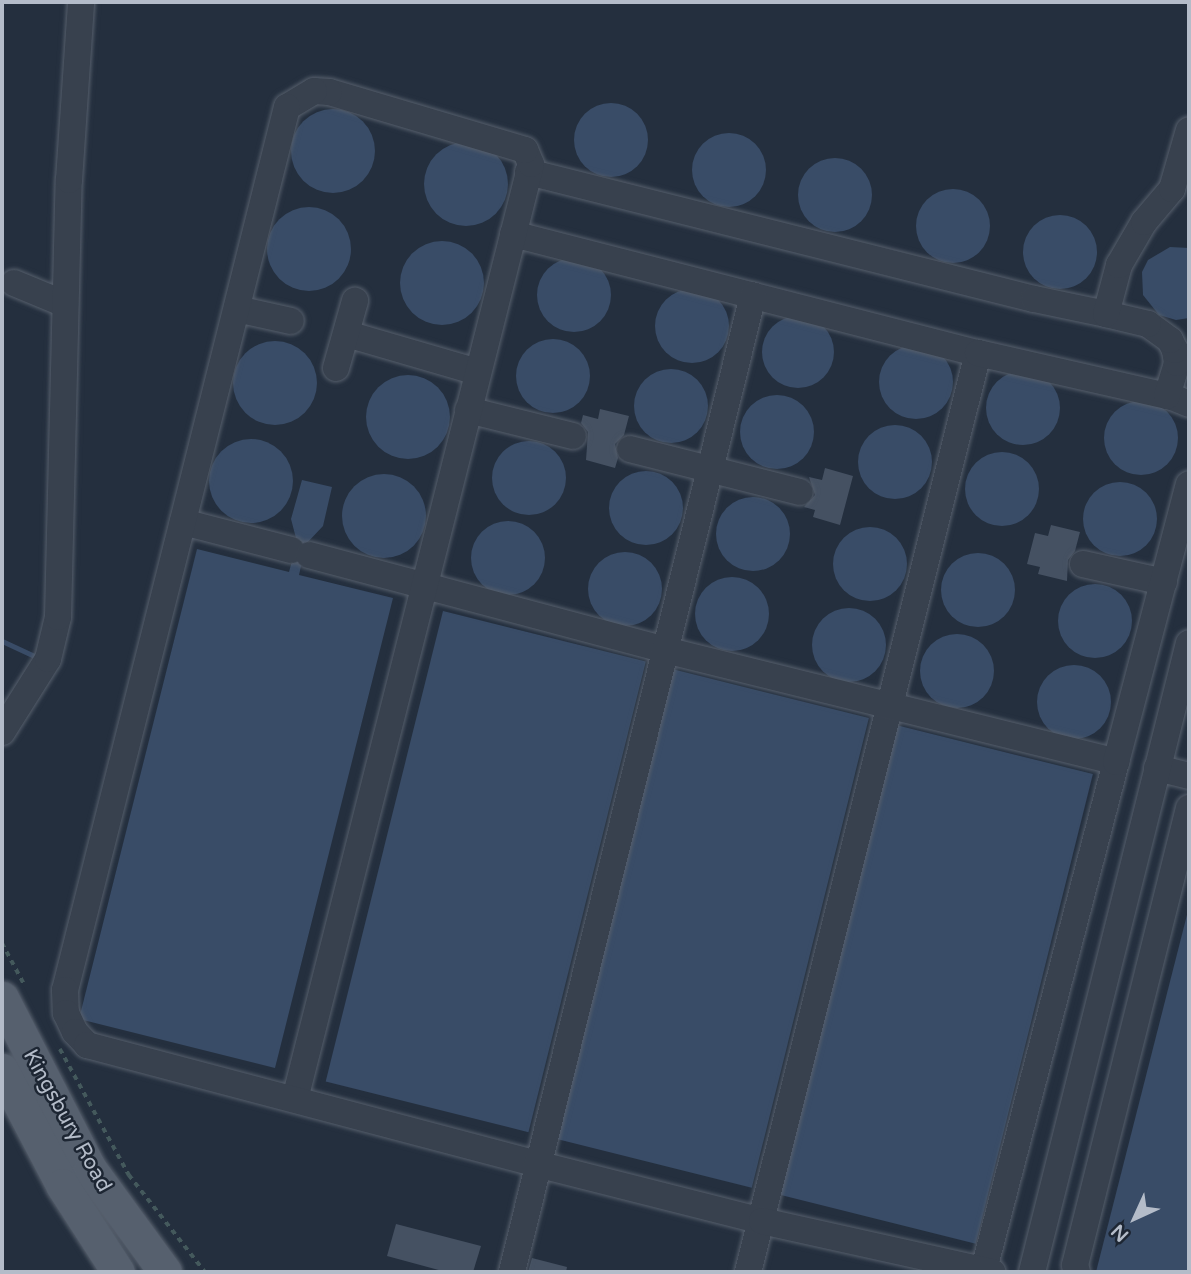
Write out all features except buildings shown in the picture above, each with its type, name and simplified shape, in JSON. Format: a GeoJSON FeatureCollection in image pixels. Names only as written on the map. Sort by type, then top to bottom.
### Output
{"type":"FeatureCollection","features":[{"type":"Feature","properties":{"kind":"main road","name":"Kingsbury Road"},"geometry":{"type":"LineString","coordinates":[[15,995],[90,1169],[165,1272]]}},
{"type":"Feature","properties":{"kind":"main road","name":"Kingsbury Road"},"geometry":{"type":"LineString","coordinates":[[2,1070],[62,1185],[118,1272]]}},
{"type":"Feature","properties":{"kind":"lane"},"geometry":{"type":"LineString","coordinates":[[2,732],[48,659],[58,617],[65,304],[74,71],[80,2]]}},
{"type":"Feature","properties":{"kind":"lane"},"geometry":{"type":"LineString","coordinates":[[295,1099],[531,164],[525,150],[329,92],[313,91],[301,96],[287,107],[65,990],[66,1013],[75,1032],[87,1045],[762,1221],[988,1271],[1189,484]]}},
{"type":"Feature","properties":{"kind":"lane"},"geometry":{"type":"LineString","coordinates":[[1106,314],[1119,265],[1132,239],[1172,189],[1189,130]]}},
{"type":"Feature","properties":{"kind":"lane"},"geometry":{"type":"LineString","coordinates":[[513,234],[978,353],[1178,400],[1175,350],[1170,340],[1149,324],[1034,299],[528,172]]}},
{"type":"Feature","properties":{"kind":"lane"},"geometry":{"type":"LineString","coordinates":[[14,283],[65,304]]}},
{"type":"Feature","properties":{"kind":"lane"},"geometry":{"type":"LineString","coordinates":[[512,1272],[753,295]]}},
{"type":"Feature","properties":{"kind":"lane"},"geometry":{"type":"LineString","coordinates":[[336,368],[355,301]]}},
{"type":"Feature","properties":{"kind":"lane"},"geometry":{"type":"LineString","coordinates":[[237,309],[292,321]]}},
{"type":"Feature","properties":{"kind":"lane"},"geometry":{"type":"LineString","coordinates":[[347,334],[478,372]]}},
{"type":"Feature","properties":{"kind":"lane"},"geometry":{"type":"LineString","coordinates":[[748,1272],[978,353]]}},
{"type":"Feature","properties":{"kind":"lane"},"geometry":{"type":"LineString","coordinates":[[468,410],[572,436]]}},
{"type":"Feature","properties":{"kind":"lane"},"geometry":{"type":"LineString","coordinates":[[630,450],[800,492]]}},
{"type":"Feature","properties":{"kind":"lane"},"geometry":{"type":"LineString","coordinates":[[183,522],[665,650],[1116,762]]}},
{"type":"Feature","properties":{"kind":"lane"},"geometry":{"type":"LineString","coordinates":[[1083,564],[1164,582]]}},
{"type":"Feature","properties":{"kind":"lane"},"geometry":{"type":"LineString","coordinates":[[1032,1272],[1189,643]]}},
{"type":"Feature","properties":{"kind":"lane"},"geometry":{"type":"LineString","coordinates":[[1157,768],[1189,776]]}},
{"type":"Feature","properties":{"kind":"lane"},"geometry":{"type":"LineString","coordinates":[[1077,1272],[1075,1265],[1189,808]]}},
{"type":"Feature","properties":{"kind":"path"},"geometry":{"type":"LineString","coordinates":[[2,943],[15,995]]}},
{"type":"Feature","properties":{"kind":"path"},"geometry":{"type":"LineString","coordinates":[[55,1041],[129,1175],[205,1272]]}},
{"type":"Feature","properties":{"kind":"water"},"geometry":{"type":"Polygon","coordinates":[[[611,103],[625,106],[637,114],[645,126],[648,140],[645,154],[637,166],[625,174],[611,177],[597,174],[585,166],[577,154],[574,140],[577,126],[585,114],[597,106],[611,103]]]}},
{"type":"Feature","properties":{"kind":"water"},"geometry":{"type":"Polygon","coordinates":[[[325,109],[341,109],[357,116],[368,127],[375,143],[372,167],[363,181],[341,193],[325,193],[309,186],[298,175],[291,159],[291,143],[298,127],[309,116],[325,109]]]}},
{"type":"Feature","properties":{"kind":"water"},"geometry":{"type":"Polygon","coordinates":[[[729,133],[743,136],[755,144],[763,156],[766,170],[763,184],[755,196],[743,204],[729,207],[715,204],[703,196],[695,184],[692,170],[695,156],[703,144],[715,136],[729,133]]]}},
{"type":"Feature","properties":{"kind":"water"},"geometry":{"type":"Polygon","coordinates":[[[458,142],[474,142],[490,149],[501,160],[508,176],[505,200],[496,214],[474,226],[458,226],[442,219],[431,208],[424,192],[424,176],[431,160],[442,149],[458,142]]]}},
{"type":"Feature","properties":{"kind":"water"},"geometry":{"type":"Polygon","coordinates":[[[835,158],[849,161],[861,169],[869,181],[872,195],[869,209],[861,221],[849,229],[835,232],[821,229],[809,221],[801,209],[798,195],[801,181],[809,169],[821,161],[835,158]]]}},
{"type":"Feature","properties":{"kind":"water"},"geometry":{"type":"Polygon","coordinates":[[[953,189],[967,192],[979,200],[987,212],[990,226],[987,240],[979,252],[967,260],[953,263],[939,260],[927,252],[919,240],[916,226],[919,212],[927,200],[939,192],[953,189]]]}},
{"type":"Feature","properties":{"kind":"water"},"geometry":{"type":"Polygon","coordinates":[[[301,207],[317,207],[333,214],[344,225],[351,241],[348,265],[339,279],[317,291],[301,291],[285,284],[274,273],[267,257],[267,241],[274,225],[285,214],[301,207]]]}},
{"type":"Feature","properties":{"kind":"water"},"geometry":{"type":"Polygon","coordinates":[[[1060,215],[1074,218],[1086,226],[1094,238],[1097,252],[1094,266],[1086,278],[1074,286],[1060,289],[1046,286],[1034,278],[1026,266],[1023,252],[1026,238],[1034,226],[1046,218],[1060,215]]]}},
{"type":"Feature","properties":{"kind":"water"},"geometry":{"type":"Polygon","coordinates":[[[434,241],[450,241],[466,248],[477,259],[484,275],[481,299],[472,313],[450,325],[434,325],[418,318],[407,307],[400,291],[400,275],[407,259],[418,248],[434,241]]]}},
{"type":"Feature","properties":{"kind":"water"},"geometry":{"type":"Polygon","coordinates":[[[1170,247],[1189,248],[1189,318],[1176,320],[1159,315],[1143,295],[1142,272],[1148,260],[1170,247]]]}},
{"type":"Feature","properties":{"kind":"water"},"geometry":{"type":"Polygon","coordinates":[[[574,258],[588,261],[600,269],[608,281],[611,295],[608,309],[600,321],[588,329],[574,332],[560,329],[548,321],[540,309],[537,295],[540,281],[548,269],[560,261],[574,258]]]}},
{"type":"Feature","properties":{"kind":"water"},"geometry":{"type":"Polygon","coordinates":[[[692,289],[706,292],[718,300],[726,312],[729,326],[726,340],[718,352],[706,360],[692,363],[678,360],[666,352],[658,340],[655,326],[658,312],[666,300],[678,292],[692,289]]]}},
{"type":"Feature","properties":{"kind":"water"},"geometry":{"type":"Polygon","coordinates":[[[798,316],[812,319],[824,326],[831,338],[834,352],[831,366],[824,378],[812,385],[798,388],[784,385],[772,378],[765,366],[762,352],[765,338],[772,326],[784,319],[798,316]]]}},
{"type":"Feature","properties":{"kind":"water"},"geometry":{"type":"Polygon","coordinates":[[[553,339],[567,342],[579,350],[587,362],[590,376],[587,390],[579,402],[567,410],[553,413],[539,410],[527,402],[519,390],[516,376],[519,362],[527,350],[539,342],[553,339]]]}},
{"type":"Feature","properties":{"kind":"water"},"geometry":{"type":"Polygon","coordinates":[[[267,341],[283,341],[299,348],[310,359],[317,375],[314,399],[305,413],[283,425],[267,425],[251,418],[240,407],[233,391],[233,375],[240,359],[251,348],[267,341]]]}},
{"type":"Feature","properties":{"kind":"water"},"geometry":{"type":"Polygon","coordinates":[[[916,345],[930,348],[942,356],[950,368],[953,382],[950,396],[942,408],[930,416],[916,419],[902,416],[890,408],[882,396],[879,382],[882,368],[890,356],[902,348],[916,345]]]}},
{"type":"Feature","properties":{"kind":"water"},"geometry":{"type":"Polygon","coordinates":[[[671,369],[685,372],[697,380],[705,392],[708,406],[705,420],[697,432],[685,440],[671,443],[657,440],[645,432],[637,420],[634,406],[637,392],[645,380],[657,372],[671,369]]]}},
{"type":"Feature","properties":{"kind":"water"},"geometry":{"type":"Polygon","coordinates":[[[1023,371],[1037,374],[1049,382],[1057,394],[1060,408],[1057,422],[1049,434],[1037,442],[1023,445],[1009,442],[997,434],[989,422],[986,408],[989,394],[997,382],[1009,374],[1023,371]]]}},
{"type":"Feature","properties":{"kind":"water"},"geometry":{"type":"Polygon","coordinates":[[[400,375],[416,375],[432,382],[443,393],[450,409],[447,433],[438,447],[416,459],[400,459],[384,452],[373,441],[366,425],[366,409],[373,393],[384,382],[400,375]]]}},
{"type":"Feature","properties":{"kind":"water"},"geometry":{"type":"Polygon","coordinates":[[[777,395],[791,398],[803,406],[811,418],[814,432],[811,446],[803,458],[791,466],[777,469],[763,466],[751,458],[743,446],[740,432],[743,418],[751,406],[763,398],[777,395]]]}},
{"type":"Feature","properties":{"kind":"water"},"geometry":{"type":"Polygon","coordinates":[[[1141,401],[1155,404],[1167,412],[1175,424],[1178,438],[1175,452],[1167,464],[1155,472],[1141,475],[1127,472],[1115,464],[1107,452],[1104,438],[1107,424],[1115,412],[1127,404],[1141,401]]]}},
{"type":"Feature","properties":{"kind":"water"},"geometry":{"type":"Polygon","coordinates":[[[895,425],[909,428],[921,436],[929,448],[932,462],[929,476],[921,488],[909,496],[895,499],[881,496],[869,488],[861,476],[858,462],[861,448],[869,436],[881,428],[895,425]]]}},
{"type":"Feature","properties":{"kind":"water"},"geometry":{"type":"Polygon","coordinates":[[[243,439],[259,439],[275,446],[286,457],[293,473],[290,497],[281,511],[259,523],[243,523],[227,516],[216,505],[209,489],[209,473],[216,457],[227,446],[243,439]]]}},
{"type":"Feature","properties":{"kind":"water"},"geometry":{"type":"Polygon","coordinates":[[[529,441],[543,444],[555,452],[563,464],[566,478],[563,492],[555,504],[543,512],[529,515],[515,512],[503,504],[495,492],[492,478],[495,464],[503,452],[515,444],[529,441]]]}},
{"type":"Feature","properties":{"kind":"water"},"geometry":{"type":"Polygon","coordinates":[[[1002,452],[1016,455],[1028,463],[1036,475],[1039,489],[1036,503],[1028,515],[1016,523],[1002,526],[988,523],[976,515],[968,503],[965,489],[968,475],[976,463],[988,455],[1002,452]]]}},
{"type":"Feature","properties":{"kind":"water"},"geometry":{"type":"Polygon","coordinates":[[[646,471],[660,474],[672,482],[680,494],[683,508],[680,522],[672,534],[660,542],[646,545],[632,542],[620,534],[612,522],[609,508],[612,494],[620,482],[632,474],[646,471]]]}},
{"type":"Feature","properties":{"kind":"water"},"geometry":{"type":"Polygon","coordinates":[[[376,474],[392,474],[408,481],[419,492],[426,508],[423,532],[414,546],[392,558],[376,558],[360,551],[349,540],[342,524],[342,508],[349,492],[360,481],[376,474]]]}},
{"type":"Feature","properties":{"kind":"water"},"geometry":{"type":"Polygon","coordinates":[[[302,480],[332,487],[323,526],[306,544],[299,575],[393,598],[275,1068],[79,1019],[197,549],[289,572],[297,542],[291,519],[302,480]]]}},
{"type":"Feature","properties":{"kind":"water"},"geometry":{"type":"Polygon","coordinates":[[[1120,482],[1134,485],[1146,493],[1154,505],[1157,519],[1154,533],[1146,545],[1134,553],[1120,556],[1106,553],[1094,545],[1086,533],[1083,519],[1086,505],[1094,493],[1106,485],[1120,482]]]}},
{"type":"Feature","properties":{"kind":"water"},"geometry":{"type":"Polygon","coordinates":[[[753,497],[767,500],[779,508],[787,520],[790,534],[787,548],[779,560],[767,568],[753,571],[739,568],[727,560],[719,548],[716,534],[719,520],[727,508],[739,500],[753,497]]]}},
{"type":"Feature","properties":{"kind":"water"},"geometry":{"type":"Polygon","coordinates":[[[508,521],[522,524],[534,532],[542,544],[545,558],[542,572],[534,584],[522,592],[508,595],[494,592],[482,584],[474,572],[471,558],[474,544],[482,532],[494,524],[508,521]]]}},
{"type":"Feature","properties":{"kind":"water"},"geometry":{"type":"Polygon","coordinates":[[[870,527],[884,530],[896,538],[904,550],[907,564],[904,578],[896,590],[884,598],[870,601],[856,598],[844,590],[836,578],[833,564],[836,550],[844,538],[856,530],[870,527]]]}},
{"type":"Feature","properties":{"kind":"water"},"geometry":{"type":"Polygon","coordinates":[[[625,552],[639,555],[651,563],[659,575],[662,589],[659,603],[651,615],[639,623],[625,626],[611,623],[599,615],[591,603],[588,589],[591,575],[599,563],[611,555],[625,552]]]}},
{"type":"Feature","properties":{"kind":"water"},"geometry":{"type":"Polygon","coordinates":[[[978,553],[992,556],[1004,564],[1012,576],[1015,590],[1012,604],[1004,616],[992,624],[978,627],[964,624],[952,616],[944,604],[941,590],[944,576],[952,564],[964,556],[978,553]]]}},
{"type":"Feature","properties":{"kind":"water"},"geometry":{"type":"Polygon","coordinates":[[[732,577],[746,580],[758,588],[766,600],[769,614],[766,628],[758,640],[746,648],[732,651],[718,648],[706,640],[698,628],[695,614],[698,600],[706,588],[718,580],[732,577]]]}},
{"type":"Feature","properties":{"kind":"water"},"geometry":{"type":"Polygon","coordinates":[[[1095,584],[1109,587],[1121,595],[1129,607],[1132,621],[1129,635],[1121,647],[1109,655],[1095,658],[1081,655],[1069,647],[1061,635],[1058,621],[1061,607],[1069,595],[1081,587],[1095,584]]]}},
{"type":"Feature","properties":{"kind":"water"},"geometry":{"type":"Polygon","coordinates":[[[849,608],[863,611],[875,619],[883,631],[886,645],[883,659],[875,671],[863,679],[849,682],[835,679],[823,671],[815,659],[812,645],[815,631],[823,619],[835,611],[849,608]]]}},
{"type":"Feature","properties":{"kind":"water"},"geometry":{"type":"Polygon","coordinates":[[[443,611],[646,662],[528,1132],[326,1082],[443,611]]]}},
{"type":"Feature","properties":{"kind":"water"},"geometry":{"type":"Polygon","coordinates":[[[957,634],[971,637],[983,645],[991,657],[994,671],[991,685],[983,697],[971,705],[957,708],[943,705],[931,697],[923,685],[920,671],[923,657],[931,645],[943,637],[957,634]]]}},
{"type":"Feature","properties":{"kind":"water"},"geometry":{"type":"Polygon","coordinates":[[[1074,665],[1088,668],[1100,676],[1108,688],[1111,702],[1108,716],[1100,728],[1088,736],[1074,739],[1060,736],[1048,728],[1040,716],[1037,702],[1040,688],[1048,676],[1060,668],[1074,665]]]}},
{"type":"Feature","properties":{"kind":"water"},"geometry":{"type":"Polygon","coordinates":[[[668,668],[869,718],[752,1188],[551,1138],[668,668]]]}},
{"type":"Feature","properties":{"kind":"water"},"geometry":{"type":"Polygon","coordinates":[[[892,724],[1093,774],[976,1244],[775,1194],[892,724]]]}},
{"type":"Feature","properties":{"kind":"water"},"geometry":{"type":"Polygon","coordinates":[[[1189,907],[1189,1272],[1096,1272],[1189,907]]]}},
{"type":"Feature","properties":{"kind":"waterway"},"geometry":{"type":"LineString","coordinates":[[2,641],[36,657]]}}]}
